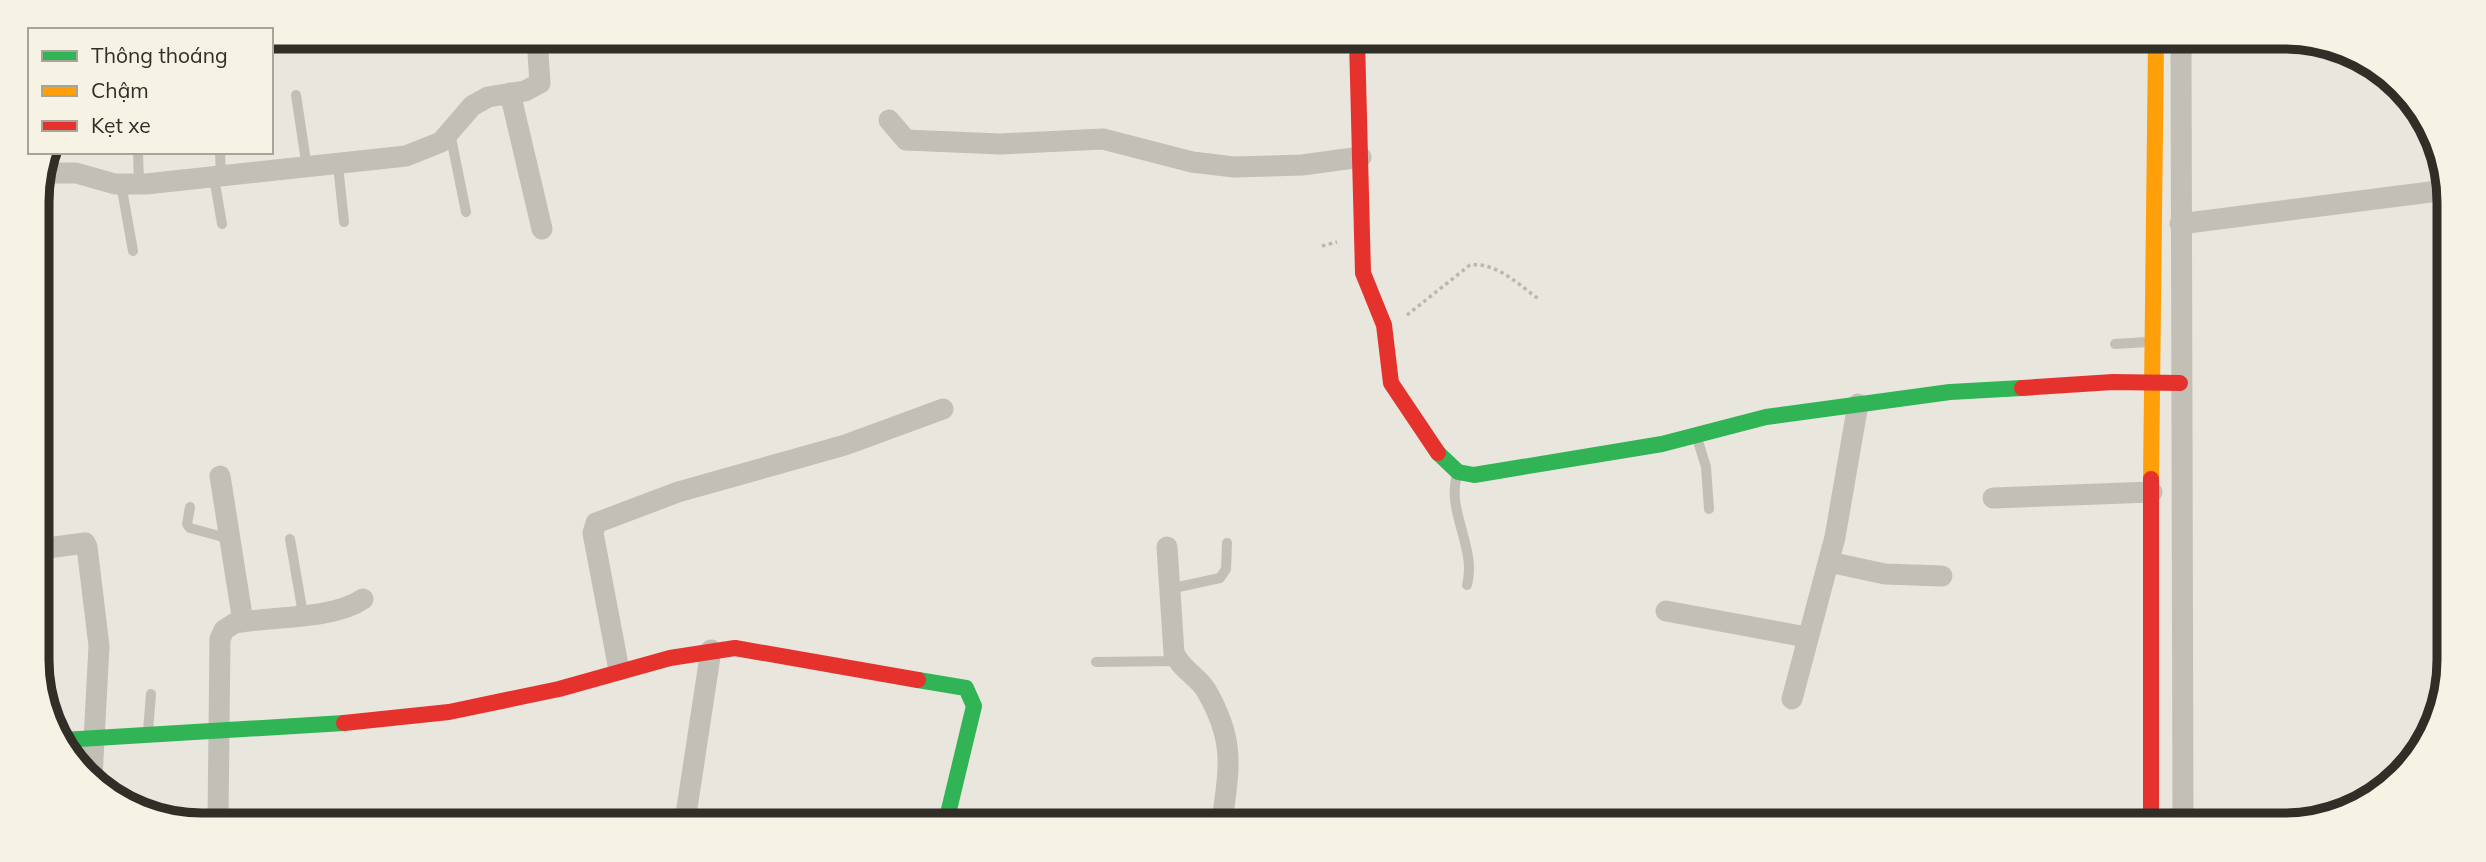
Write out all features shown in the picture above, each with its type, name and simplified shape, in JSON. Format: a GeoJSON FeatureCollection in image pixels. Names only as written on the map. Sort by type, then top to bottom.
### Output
{"type":"FeatureCollection","features":[{"type":"Feature","properties":{"kind":"street"},"geometry":{"type":"LineString","coordinates":[[52,173],[76,173],[130,184],[406,156],[426,150],[450,133],[472,106],[488,97],[535,88],[540,83],[539,49]]}},
{"type":"Feature","properties":{"kind":"street"},"geometry":{"type":"LineString","coordinates":[[1357,49],[1363,273],[1385,331],[1391,383],[1441,457],[1458,472],[1474,475],[1696,435],[1766,417],[1985,388],[2166,383]]}},
{"type":"Feature","properties":{"kind":"street"},"geometry":{"type":"LineString","coordinates":[[2156,49],[2152,341],[2166,383],[2183,813]]}},
{"type":"Feature","properties":{"kind":"street"},"geometry":{"type":"LineString","coordinates":[[2151,813],[2152,492],[2166,383],[2180,224],[2181,49]]}},
{"type":"Feature","properties":{"kind":"street"},"geometry":{"type":"LineString","coordinates":[[510,93],[542,229]]}},
{"type":"Feature","properties":{"kind":"street"},"geometry":{"type":"LineString","coordinates":[[889,120],[898,134],[913,141],[1000,144],[1103,139],[1192,162],[1234,167],[1302,165],[1361,157]]}},
{"type":"Feature","properties":{"kind":"street"},"geometry":{"type":"LineString","coordinates":[[2180,224],[2437,191]]}},
{"type":"Feature","properties":{"kind":"street"},"geometry":{"type":"LineString","coordinates":[[1791,699],[1806,637],[1829,562],[1858,404]]}},
{"type":"Feature","properties":{"kind":"street"},"geometry":{"type":"LineString","coordinates":[[619,670],[593,533],[596,523],[678,492],[845,445],[943,409]]}},
{"type":"Feature","properties":{"kind":"street"},"geometry":{"type":"LineString","coordinates":[[220,476],[243,622]]}},
{"type":"Feature","properties":{"kind":"street"},"geometry":{"type":"LineString","coordinates":[[1993,498],[2152,492]]}},
{"type":"Feature","properties":{"kind":"street"},"geometry":{"type":"LineString","coordinates":[[49,547],[76,542],[85,543],[88,547],[99,646],[93,767]]}},
{"type":"Feature","properties":{"kind":"street"},"geometry":{"type":"LineString","coordinates":[[1167,547],[1172,642],[1178,661],[1204,688],[1225,737],[1230,769],[1223,813]]}},
{"type":"Feature","properties":{"kind":"street"},"geometry":{"type":"LineString","coordinates":[[1829,562],[1885,574],[1942,576]]}},
{"type":"Feature","properties":{"kind":"street"},"geometry":{"type":"LineString","coordinates":[[218,813],[220,639],[224,630],[243,622],[355,605],[363,599]]}},
{"type":"Feature","properties":{"kind":"street"},"geometry":{"type":"LineString","coordinates":[[1666,611],[1806,637]]}},
{"type":"Feature","properties":{"kind":"street"},"geometry":{"type":"LineString","coordinates":[[72,739],[367,722],[449,712],[559,689],[619,670],[711,650],[757,649],[966,688],[974,706],[948,813]]}},
{"type":"Feature","properties":{"kind":"street"},"geometry":{"type":"LineString","coordinates":[[686,813],[711,650]]}},
{"type":"Feature","properties":{"kind":"lane"},"geometry":{"type":"LineString","coordinates":[[296,95],[307,168]]}},
{"type":"Feature","properties":{"kind":"lane"},"geometry":{"type":"LineString","coordinates":[[450,133],[466,212]]}},
{"type":"Feature","properties":{"kind":"lane"},"geometry":{"type":"LineString","coordinates":[[133,251],[130,184],[138,154]]}},
{"type":"Feature","properties":{"kind":"lane"},"geometry":{"type":"LineString","coordinates":[[220,154],[217,177],[222,224]]}},
{"type":"Feature","properties":{"kind":"lane"},"geometry":{"type":"LineString","coordinates":[[338,165],[344,222]]}},
{"type":"Feature","properties":{"kind":"lane"},"geometry":{"type":"LineString","coordinates":[[2115,344],[2152,341]]}},
{"type":"Feature","properties":{"kind":"lane"},"geometry":{"type":"LineString","coordinates":[[1696,435],[1706,467],[1709,509]]}},
{"type":"Feature","properties":{"kind":"lane"},"geometry":{"type":"LineString","coordinates":[[1458,472],[1455,491],[1471,563],[1467,585]]}},
{"type":"Feature","properties":{"kind":"lane"},"geometry":{"type":"LineString","coordinates":[[190,507],[187,524],[190,528],[230,539]]}},
{"type":"Feature","properties":{"kind":"lane"},"geometry":{"type":"LineString","coordinates":[[290,539],[303,614]]}},
{"type":"Feature","properties":{"kind":"lane"},"geometry":{"type":"LineString","coordinates":[[1169,589],[1220,578],[1227,569],[1227,543]]}},
{"type":"Feature","properties":{"kind":"lane"},"geometry":{"type":"LineString","coordinates":[[1096,662],[1131,664],[1178,661]]}},
{"type":"Feature","properties":{"kind":"lane"},"geometry":{"type":"LineString","coordinates":[[148,733],[152,694]]}},
{"type":"Feature","properties":{"kind":"path"},"geometry":{"type":"LineString","coordinates":[[1385,331],[1470,265],[1481,263],[1501,272],[1540,300]]}},
{"type":"Feature","properties":{"kind":"traffic: fast"},"geometry":{"type":"LineString","coordinates":[[1438,453],[1458,472],[1474,475],[1662,444],[1766,417],[1950,392],[2022,388]]}},
{"type":"Feature","properties":{"kind":"traffic: fast"},"geometry":{"type":"LineString","coordinates":[[918,680],[966,688],[974,706],[948,813]]}},
{"type":"Feature","properties":{"kind":"traffic: fast"},"geometry":{"type":"LineString","coordinates":[[72,739],[344,723]]}},
{"type":"Feature","properties":{"kind":"traffic: slow"},"geometry":{"type":"LineString","coordinates":[[2151,479],[2156,49]]}},
{"type":"Feature","properties":{"kind":"traffic: jam"},"geometry":{"type":"LineString","coordinates":[[1357,49],[1363,273],[1384,325],[1391,383],[1438,453]]}},
{"type":"Feature","properties":{"kind":"traffic: jam"},"geometry":{"type":"LineString","coordinates":[[2022,388],[2113,382],[2180,383]]}},
{"type":"Feature","properties":{"kind":"traffic: jam"},"geometry":{"type":"LineString","coordinates":[[2151,479],[2151,813]]}},
{"type":"Feature","properties":{"kind":"traffic: jam"},"geometry":{"type":"LineString","coordinates":[[344,723],[449,712],[559,689],[670,658],[735,648],[918,680]]}}]}
